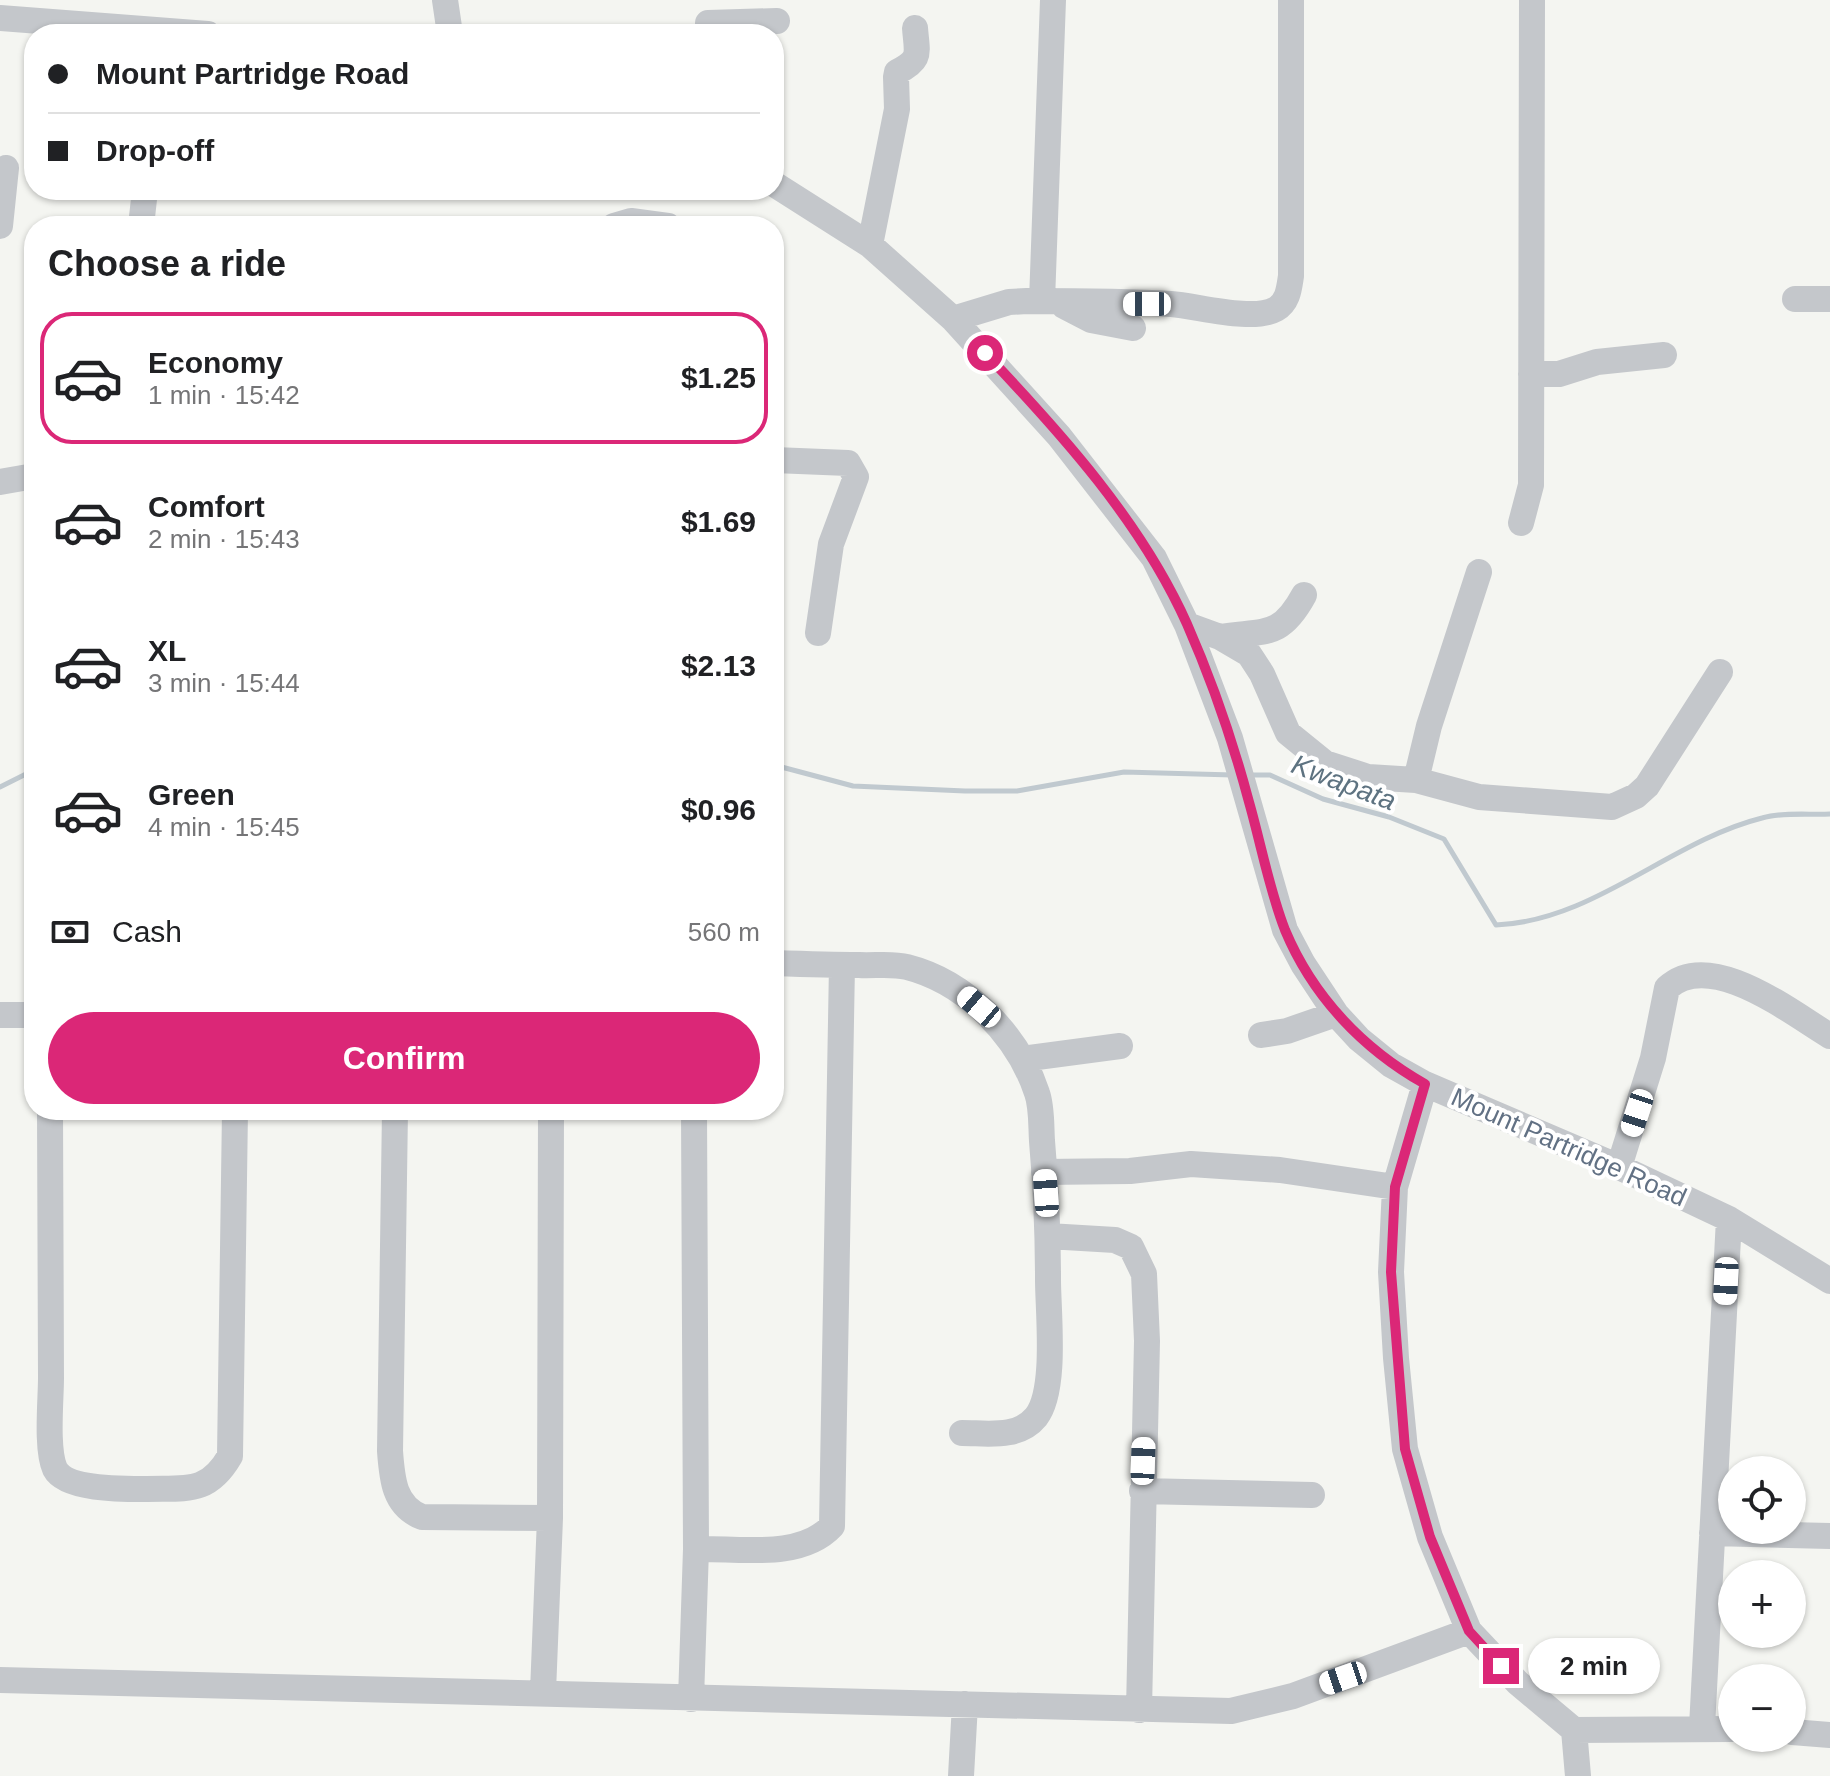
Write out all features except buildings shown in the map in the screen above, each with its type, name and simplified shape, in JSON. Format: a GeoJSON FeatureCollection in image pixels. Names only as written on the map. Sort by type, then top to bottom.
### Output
{"type":"FeatureCollection","features":[{"type":"Feature","properties":{"kind":"street"},"geometry":{"type":"LineString","coordinates":[[445,0],[449,24]]}},
{"type":"Feature","properties":{"kind":"street"},"geometry":{"type":"LineString","coordinates":[[1050,301],[1053,0]]}},
{"type":"Feature","properties":{"kind":"street"},"geometry":{"type":"LineString","coordinates":[[953,319],[1009,302],[1171,304],[1258,314],[1274,310],[1282,304],[1289,295],[1291,276],[1291,0]]}},
{"type":"Feature","properties":{"kind":"street"},"geometry":{"type":"LineString","coordinates":[[1521,523],[1531,485],[1532,0]]}},
{"type":"Feature","properties":{"kind":"street"},"geometry":{"type":"LineString","coordinates":[[7,12],[103,24]]}},
{"type":"Feature","properties":{"kind":"street"},"geometry":{"type":"LineString","coordinates":[[708,19],[777,21]]}},
{"type":"Feature","properties":{"kind":"street"},"geometry":{"type":"LineString","coordinates":[[870,245],[897,109],[897,72],[913,64],[917,57],[915,28]]}},
{"type":"Feature","properties":{"kind":"street"},"geometry":{"type":"LineString","coordinates":[[0,226],[6,168]]}},
{"type":"Feature","properties":{"kind":"street","name":"Mount Partridge Road"},"geometry":{"type":"LineString","coordinates":[[784,190],[870,245],[953,319],[1002,370],[1114,504],[1154,558],[1187,625],[1230,738],[1285,930],[1336,1014],[1359,1039],[1391,1065],[1425,1084],[1619,1167],[1729,1219],[1830,1281]]}},
{"type":"Feature","properties":{"kind":"street"},"geometry":{"type":"LineString","coordinates":[[1795,299],[1830,299]]}},
{"type":"Feature","properties":{"kind":"street"},"geometry":{"type":"LineString","coordinates":[[1050,301],[1091,320],[1133,328]]}},
{"type":"Feature","properties":{"kind":"street"},"geometry":{"type":"LineString","coordinates":[[1531,374],[1559,374],[1597,362],[1664,355]]}},
{"type":"Feature","properties":{"kind":"street"},"geometry":{"type":"LineString","coordinates":[[784,460],[848,463],[856,477],[831,544],[818,633]]}},
{"type":"Feature","properties":{"kind":"street"},"geometry":{"type":"LineString","coordinates":[[0,482],[24,478]]}},
{"type":"Feature","properties":{"kind":"street"},"geometry":{"type":"LineString","coordinates":[[1416,780],[1429,726],[1479,572]]}},
{"type":"Feature","properties":{"kind":"street"},"geometry":{"type":"LineString","coordinates":[[1220,637],[1283,626],[1292,618],[1304,595]]}},
{"type":"Feature","properties":{"kind":"street"},"geometry":{"type":"LineString","coordinates":[[1187,625],[1220,637],[1249,654],[1262,674],[1288,733],[1325,763],[1368,777],[1416,780],[1479,797],[1612,807],[1624,803],[1647,786],[1720,672]]}},
{"type":"Feature","properties":{"kind":"street"},"geometry":{"type":"LineString","coordinates":[[784,963],[905,966],[930,975],[964,995],[993,1019],[1022,1059],[1038,1096],[1048,1236],[1048,1375],[1043,1401],[1037,1416],[1005,1434],[962,1433]]}},
{"type":"Feature","properties":{"kind":"street"},"geometry":{"type":"LineString","coordinates":[[696,1549],[808,1545],[832,1526],[842,965]]}},
{"type":"Feature","properties":{"kind":"street"},"geometry":{"type":"LineString","coordinates":[[1619,1167],[1653,1058],[1667,988],[1674,982],[1684,976],[1725,977],[1830,1036]]}},
{"type":"Feature","properties":{"kind":"street"},"geometry":{"type":"LineString","coordinates":[[1261,1035],[1287,1031],[1336,1014]]}},
{"type":"Feature","properties":{"kind":"street"},"geometry":{"type":"LineString","coordinates":[[0,1015],[24,1015]]}},
{"type":"Feature","properties":{"kind":"street"},"geometry":{"type":"LineString","coordinates":[[1022,1059],[1120,1046]]}},
{"type":"Feature","properties":{"kind":"street"},"geometry":{"type":"LineString","coordinates":[[1425,1084],[1395,1187],[1391,1272],[1405,1449],[1430,1537],[1469,1631],[1518,1683],[1574,1730],[1718,1728]]}},
{"type":"Feature","properties":{"kind":"street"},"geometry":{"type":"LineString","coordinates":[[50,1120],[51,1398],[56,1469],[65,1479],[83,1485],[135,1489],[192,1488],[206,1484],[219,1475],[230,1456],[235,1120]]}},
{"type":"Feature","properties":{"kind":"street"},"geometry":{"type":"LineString","coordinates":[[395,1120],[390,1451],[392,1478],[400,1502],[409,1512],[422,1517],[550,1518]]}},
{"type":"Feature","properties":{"kind":"street"},"geometry":{"type":"LineString","coordinates":[[543,1692],[550,1518],[551,1120]]}},
{"type":"Feature","properties":{"kind":"street"},"geometry":{"type":"LineString","coordinates":[[691,1699],[696,1549],[694,1120]]}},
{"type":"Feature","properties":{"kind":"street"},"geometry":{"type":"LineString","coordinates":[[1044,1172],[1130,1171],[1191,1164],[1280,1170],[1395,1187]]}},
{"type":"Feature","properties":{"kind":"street"},"geometry":{"type":"LineString","coordinates":[[1702,1727],[1729,1219]]}},
{"type":"Feature","properties":{"kind":"street"},"geometry":{"type":"LineString","coordinates":[[1048,1236],[1115,1240],[1131,1247],[1144,1274],[1147,1341],[1139,1710]]}},
{"type":"Feature","properties":{"kind":"street"},"geometry":{"type":"LineString","coordinates":[[1142,1491],[1312,1495]]}},
{"type":"Feature","properties":{"kind":"street"},"geometry":{"type":"LineString","coordinates":[[1712,1533],[1830,1536]]}},
{"type":"Feature","properties":{"kind":"street"},"geometry":{"type":"LineString","coordinates":[[0,1680],[1231,1711],[1278,1700],[1469,1631]]}},
{"type":"Feature","properties":{"kind":"street"},"geometry":{"type":"LineString","coordinates":[[961,1776],[965,1704]]}},
{"type":"Feature","properties":{"kind":"street"},"geometry":{"type":"LineString","coordinates":[[1574,1730],[1578,1776]]}},
{"type":"Feature","properties":{"kind":"street"},"geometry":{"type":"LineString","coordinates":[[1806,1733],[1830,1735]]}},
{"type":"Feature","properties":{"kind":"waterway","name":"Kwapata"},"geometry":{"type":"LineString","coordinates":[[784,768],[853,786],[965,791],[1017,791],[1124,772],[1233,775]]}},
{"type":"Feature","properties":{"kind":"waterway","name":"Kwapata"},"geometry":{"type":"LineString","coordinates":[[0,787],[24,775]]}},
{"type":"Feature","properties":{"kind":"waterway","name":"Kwapata"},"geometry":{"type":"LineString","coordinates":[[1251,775],[1270,775],[1323,799],[1389,817],[1444,839],[1496,925],[1532,920],[1566,910],[1728,829],[1770,816],[1830,814]]}},
{"type":"Feature","properties":{"kind":"route"},"geometry":{"type":"LineString","coordinates":[[985,353],[1077,459],[1154,558],[1187,625],[1230,738],[1285,930],[1303,964],[1336,1014],[1359,1039],[1391,1065],[1425,1084],[1395,1187],[1391,1272],[1405,1449],[1430,1537],[1452,1593],[1469,1631],[1501,1666]]}}]}
